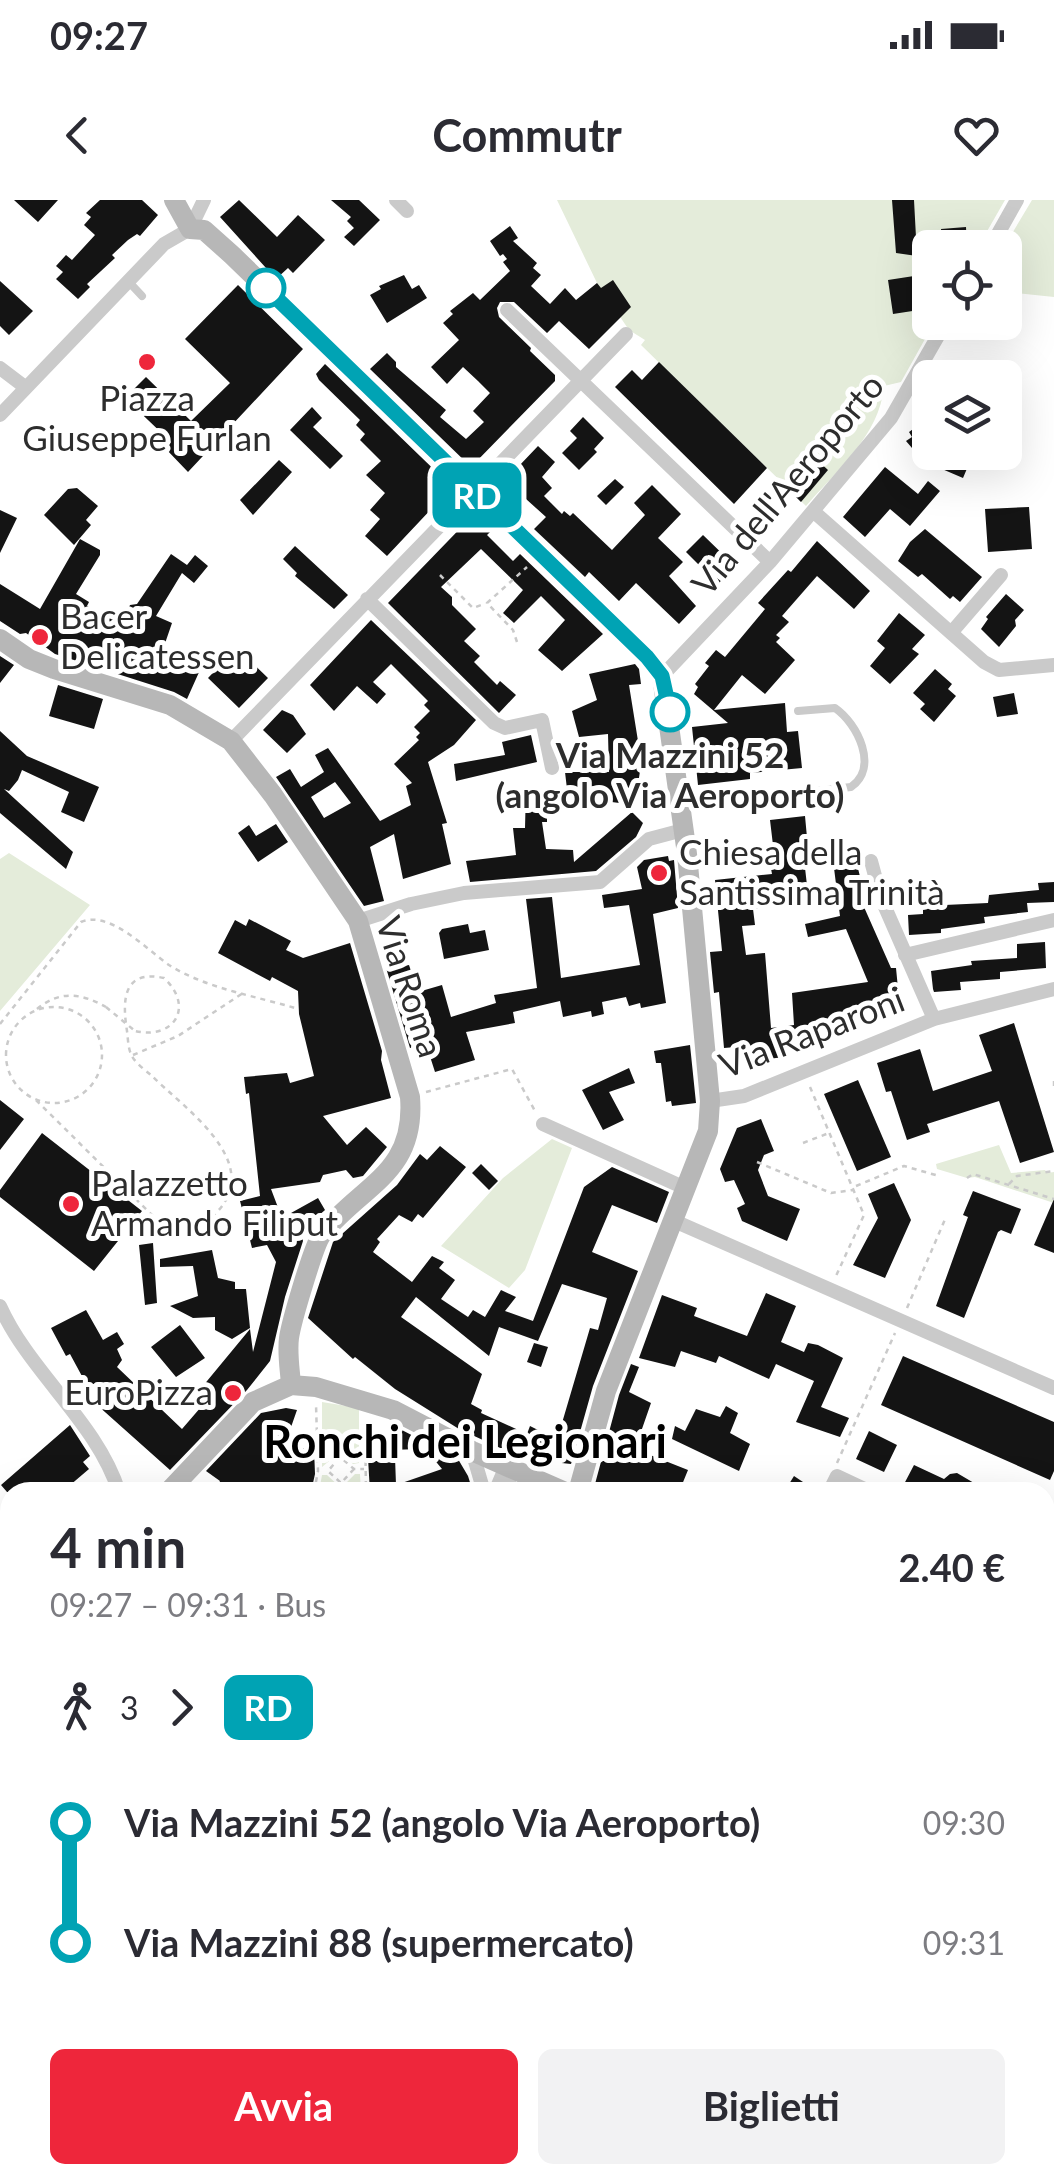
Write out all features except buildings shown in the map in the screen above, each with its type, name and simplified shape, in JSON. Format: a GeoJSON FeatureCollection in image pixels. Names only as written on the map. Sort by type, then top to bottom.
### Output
{"type":"FeatureCollection","features":[{"type":"Feature","properties":{"kind":"street"},"geometry":{"type":"LineString","coordinates":[[174,200],[190,229]]}},
{"type":"Feature","properties":{"kind":"street"},"geometry":{"type":"LineString","coordinates":[[190,229],[204,200]]}},
{"type":"Feature","properties":{"kind":"street"},"geometry":{"type":"LineString","coordinates":[[1000,230],[1015,202]]}},
{"type":"Feature","properties":{"kind":"street"},"geometry":{"type":"LineString","coordinates":[[0,414],[164,244],[190,229],[204,230],[647,657],[662,676],[683,830],[710,1101],[708,1130],[606,1391],[581,1482]]}},
{"type":"Feature","properties":{"kind":"street"},"geometry":{"type":"LineString","coordinates":[[508,310],[770,562]]}},
{"type":"Feature","properties":{"kind":"street"},"geometry":{"type":"LineString","coordinates":[[231,741],[626,334]]}},
{"type":"Feature","properties":{"kind":"street","name":"Via dell'Aeroporto"},"geometry":{"type":"LineString","coordinates":[[662,676],[770,562],[890,418],[936,340]]}},
{"type":"Feature","properties":{"kind":"street"},"geometry":{"type":"LineString","coordinates":[[3,371],[26,387]]}},
{"type":"Feature","properties":{"kind":"street"},"geometry":{"type":"LineString","coordinates":[[813,511],[984,662],[999,670],[1054,665]]}},
{"type":"Feature","properties":{"kind":"street"},"geometry":{"type":"LineString","coordinates":[[951,633],[1002,575]]}},
{"type":"Feature","properties":{"kind":"street"},"geometry":{"type":"LineString","coordinates":[[367,599],[494,723],[505,728],[542,720],[552,768]]}},
{"type":"Feature","properties":{"kind":"street","name":"Via Roma"},"geometry":{"type":"LineString","coordinates":[[0,639],[28,659],[170,705],[231,741],[273,795],[358,921],[410,1096],[412,1124],[404,1148],[384,1176],[319,1237],[289,1338],[290,1385]]}},
{"type":"Feature","properties":{"kind":"street"},"geometry":{"type":"LineString","coordinates":[[358,921],[411,904],[464,894],[600,882],[649,840],[683,830]]}},
{"type":"Feature","properties":{"kind":"street","name":"Via Raparoni"},"geometry":{"type":"LineString","coordinates":[[872,860],[881,898],[934,1018]]}},
{"type":"Feature","properties":{"kind":"street","name":"Via Raparoni"},"geometry":{"type":"LineString","coordinates":[[905,955],[1054,920]]}},
{"type":"Feature","properties":{"kind":"street","name":"Via Raparoni"},"geometry":{"type":"LineString","coordinates":[[710,1101],[744,1096],[934,1018],[1054,989]]}},
{"type":"Feature","properties":{"kind":"street"},"geometry":{"type":"LineString","coordinates":[[542,1124],[685,1188]]}},
{"type":"Feature","properties":{"kind":"street"},"geometry":{"type":"LineString","coordinates":[[672,1220],[1054,1388]]}},
{"type":"Feature","properties":{"kind":"street"},"geometry":{"type":"LineString","coordinates":[[0,1306],[14,1336],[110,1465],[116,1482]]}},
{"type":"Feature","properties":{"kind":"street"},"geometry":{"type":"LineString","coordinates":[[177,1482],[253,1402],[290,1385],[316,1387],[392,1410],[535,1482]]}},
{"type":"Feature","properties":{"kind":"street"},"geometry":{"type":"LineString","coordinates":[[472,1451],[481,1482]]}},
{"type":"Feature","properties":{"kind":"street"},"geometry":{"type":"LineString","coordinates":[[499,1482],[506,1466]]}},
{"type":"Feature","properties":{"kind":"street"},"geometry":{"type":"LineString","coordinates":[[506,1466],[509,1482]]}},
{"type":"Feature","properties":{"kind":"street"},"geometry":{"type":"LineString","coordinates":[[835,1482],[838,1476],[850,1482]]}},
{"type":"Feature","properties":{"kind":"lane"},"geometry":{"type":"LineString","coordinates":[[128,281],[142,296]]}},
{"type":"Feature","properties":{"kind":"lane"},"geometry":{"type":"LineString","coordinates":[[680,807],[851,787],[862,780],[866,766],[864,750],[844,714],[835,708],[798,710]]}},
{"type":"Feature","properties":{"kind":"path"},"geometry":{"type":"LineString","coordinates":[[440,574],[473,608],[487,604],[539,554]]}},
{"type":"Feature","properties":{"kind":"path"},"geometry":{"type":"LineString","coordinates":[[444,590],[451,586]]}},
{"type":"Feature","properties":{"kind":"path"},"geometry":{"type":"LineString","coordinates":[[487,604],[513,630],[516,642]]}},
{"type":"Feature","properties":{"kind":"path"},"geometry":{"type":"LineString","coordinates":[[0,1024],[80,922],[89,918],[120,930],[190,976],[295,1008]]}},
{"type":"Feature","properties":{"kind":"path"},"geometry":{"type":"LineString","coordinates":[[36,1010],[20,1020],[9,1036],[5,1055],[9,1074],[20,1090],[36,1100],[162,1225],[198,1226],[209,1220],[231,1189],[231,1164],[218,1142],[131,1056],[124,1016],[127,991],[142,976],[164,978],[178,995],[180,1005],[178,1016],[160,1032],[135,1031],[106,1007],[90,998],[64,995],[50,999],[36,1010]]}},
{"type":"Feature","properties":{"kind":"path"},"geometry":{"type":"LineString","coordinates":[[131,1056],[178,1036],[245,993]]}},
{"type":"Feature","properties":{"kind":"path"},"geometry":{"type":"LineString","coordinates":[[36,1010],[54,1006],[73,1010],[89,1021],[99,1036],[102,1055],[99,1074],[88,1089],[72,1100],[54,1104],[36,1100]]}},
{"type":"Feature","properties":{"kind":"path"},"geometry":{"type":"LineString","coordinates":[[410,1096],[512,1070],[542,1124]]}},
{"type":"Feature","properties":{"kind":"path"},"geometry":{"type":"LineString","coordinates":[[800,1074],[816,1093],[864,1214],[830,1290]]}},
{"type":"Feature","properties":{"kind":"path"},"geometry":{"type":"LineString","coordinates":[[1054,1081],[1054,1089]]}},
{"type":"Feature","properties":{"kind":"path"},"geometry":{"type":"LineString","coordinates":[[803,1143],[830,1132]]}},
{"type":"Feature","properties":{"kind":"path"},"geometry":{"type":"LineString","coordinates":[[757,1162],[831,1193],[854,1188],[904,1166],[939,1176]]}},
{"type":"Feature","properties":{"kind":"path"},"geometry":{"type":"LineString","coordinates":[[1008,1184],[1016,1176],[1054,1171]]}},
{"type":"Feature","properties":{"kind":"path"},"geometry":{"type":"LineString","coordinates":[[967,1178],[974,1174],[1054,1200]]}},
{"type":"Feature","properties":{"kind":"path"},"geometry":{"type":"LineString","coordinates":[[838,1476],[835,1468],[946,1217]]}},
{"type":"Feature","properties":{"kind":"path"},"geometry":{"type":"LineString","coordinates":[[316,1387],[316,1482]]}},
{"type":"Feature","properties":{"kind":"path"},"geometry":{"type":"LineString","coordinates":[[364,1400],[366,1482]]}},
{"type":"Feature","properties":{"kind":"path"},"geometry":{"type":"LineString","coordinates":[[318,1472],[328,1471],[340,1457],[354,1469],[366,1469]]}},
{"type":"Feature","properties":{"kind":"path"},"geometry":{"type":"LineString","coordinates":[[342,1482],[354,1469]]}},
{"type":"Feature","properties":{"kind":"path"},"geometry":{"type":"LineString","coordinates":[[328,1471],[340,1482]]}},
{"type":"Feature","properties":{"kind":"green space"},"geometry":{"type":"Polygon","coordinates":[[[557,200],[1005,200],[988,230],[912,230],[912,340],[924,340],[901,382],[884,386],[881,404],[865,436],[806,506],[641,345],[645,340],[629,330],[597,283],[557,200]]]}},
{"type":"Feature","properties":{"kind":"green space"},"geometry":{"type":"Polygon","coordinates":[[[1032,200],[1054,200],[1054,297],[1022,294],[1022,230],[1014,230],[1032,200]]]}},
{"type":"Feature","properties":{"kind":"green space"},"geometry":{"type":"Polygon","coordinates":[[[9,853],[90,905],[0,1011],[0,859],[9,853]]]}},
{"type":"Feature","properties":{"kind":"green space"},"geometry":{"type":"Polygon","coordinates":[[[552,1139],[572,1148],[525,1270],[509,1288],[441,1246],[503,1178],[552,1139]]]}},
{"type":"Feature","properties":{"kind":"green space"},"geometry":{"type":"Polygon","coordinates":[[[999,1145],[1011,1173],[1054,1172],[1054,1203],[937,1169],[936,1164],[999,1145]]]}},
{"type":"Feature","properties":{"kind":"green space"},"geometry":{"type":"Polygon","coordinates":[[[322,1402],[359,1408],[359,1463],[353,1464],[340,1452],[322,1467],[322,1402]]]}},
{"type":"Feature","properties":{"kind":"green space"},"geometry":{"type":"Polygon","coordinates":[[[355,1474],[360,1474],[360,1482],[347,1482],[355,1474]]]}},
{"type":"Feature","properties":{"kind":"green space"},"geometry":{"type":"Polygon","coordinates":[[[322,1475],[335,1482],[321,1482],[322,1475]]]}},
{"type":"Feature","properties":{"kind":"bus line","name":"RD"},"geometry":{"type":"LineString","coordinates":[[266,288],[647,657],[662,676],[670,712]]}},
{"type":"Feature","properties":{"kind":"place","name":"Piazza Giuseppe Furlan"},"geometry":{"type":"Point","coordinates":[147,362]}},
{"type":"Feature","properties":{"kind":"place","name":"Bacer Delicatessen"},"geometry":{"type":"Point","coordinates":[40,637]}},
{"type":"Feature","properties":{"kind":"place","name":"Via Mazzini 52 (angolo Via Aeroporto)"},"geometry":{"type":"Point","coordinates":[670,712]}},
{"type":"Feature","properties":{"kind":"place","name":"Chiesa della Santissima Trinità"},"geometry":{"type":"Point","coordinates":[659,873]}},
{"type":"Feature","properties":{"kind":"place","name":"Palazzetto Armando Filiput"},"geometry":{"type":"Point","coordinates":[71,1204]}},
{"type":"Feature","properties":{"kind":"place","name":"EuroPizza"},"geometry":{"type":"Point","coordinates":[233,1393]}},
{"type":"Feature","properties":{"kind":"district","name":"Ronchi dei Legionari"},"geometry":{"type":"Point","coordinates":[465,1442]}}]}
